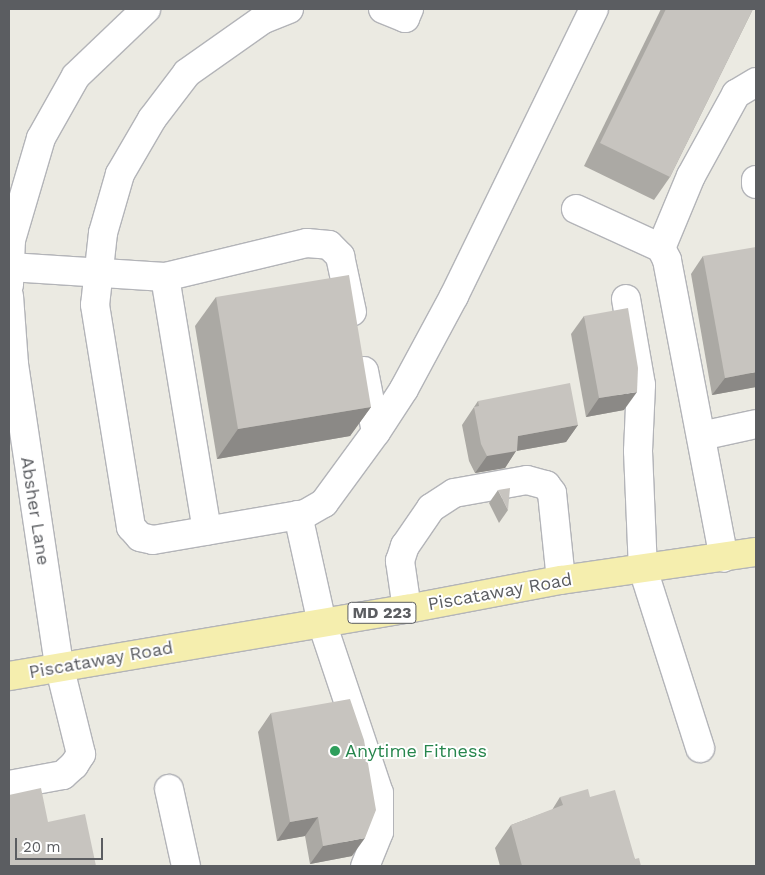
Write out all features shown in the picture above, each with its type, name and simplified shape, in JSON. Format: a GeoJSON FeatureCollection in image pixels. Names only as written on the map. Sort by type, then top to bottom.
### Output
{"type":"FeatureCollection","features":[{"type":"Feature","properties":{"kind":"main road","name":"Piscataway Road"},"geometry":{"type":"LineString","coordinates":[[9,676],[59,665],[407,609],[561,580],[756,552]]}},
{"type":"Feature","properties":{"kind":"street","name":"Absher Lane"},"geometry":{"type":"LineString","coordinates":[[9,785],[63,775],[74,765],[81,754],[59,665],[14,364],[9,294],[11,240],[41,138],[76,76],[146,9]]}},
{"type":"Feature","properties":{"kind":"street"},"geometry":{"type":"LineString","coordinates":[[289,9],[262,20],[187,73],[152,119],[120,174],[103,233],[95,305],[130,527],[140,537],[153,540],[298,515],[324,503],[376,432],[404,389],[454,296],[594,9]]}},
{"type":"Feature","properties":{"kind":"street"},"geometry":{"type":"LineString","coordinates":[[383,9],[405,18],[409,9]]}},
{"type":"Feature","properties":{"kind":"street"},"geometry":{"type":"LineString","coordinates":[[661,248],[691,176],[736,94],[756,82]]}},
{"type":"Feature","properties":{"kind":"street"},"geometry":{"type":"LineString","coordinates":[[576,209],[661,248],[667,260],[724,558]]}},
{"type":"Feature","properties":{"kind":"street"},"geometry":{"type":"LineString","coordinates":[[9,294],[100,273],[165,276],[307,243],[329,245],[340,256],[376,432]]}},
{"type":"Feature","properties":{"kind":"street"},"geometry":{"type":"LineString","coordinates":[[165,276],[207,530]]}},
{"type":"Feature","properties":{"kind":"street"},"geometry":{"type":"LineString","coordinates":[[626,298],[641,385],[638,451],[643,569],[700,748]]}},
{"type":"Feature","properties":{"kind":"street"},"geometry":{"type":"LineString","coordinates":[[701,436],[756,424]]}},
{"type":"Feature","properties":{"kind":"street"},"geometry":{"type":"LineString","coordinates":[[407,609],[400,561],[405,546],[431,508],[454,493],[527,480],[546,485],[552,493],[561,580]]}},
{"type":"Feature","properties":{"kind":"street"},"geometry":{"type":"LineString","coordinates":[[298,515],[322,623],[379,793],[380,832],[365,866]]}},
{"type":"Feature","properties":{"kind":"street"},"geometry":{"type":"LineString","coordinates":[[169,789],[186,866]]}},
{"type":"Feature","properties":{"kind":"building"},"geometry":{"type":"Polygon","coordinates":[[[666,9],[753,9],[670,177],[600,143],[666,9]]]}},
{"type":"Feature","properties":{"kind":"building"},"geometry":{"type":"Polygon","coordinates":[[[756,247],[756,372],[725,378],[703,256],[756,247]]]}},
{"type":"Feature","properties":{"kind":"building"},"geometry":{"type":"Polygon","coordinates":[[[349,275],[371,407],[238,429],[216,297],[349,275]]]}},
{"type":"Feature","properties":{"kind":"building"},"geometry":{"type":"Polygon","coordinates":[[[628,308],[638,368],[637,392],[599,398],[584,316],[628,308]]]}},
{"type":"Feature","properties":{"kind":"building"},"geometry":{"type":"Polygon","coordinates":[[[570,383],[578,425],[518,436],[517,451],[487,456],[481,444],[474,407],[479,406],[478,401],[570,383]]]}},
{"type":"Feature","properties":{"kind":"building"},"geometry":{"type":"Polygon","coordinates":[[[510,488],[508,510],[498,490],[510,488]]]}},
{"type":"Feature","properties":{"kind":"building"},"geometry":{"type":"Polygon","coordinates":[[[350,699],[364,740],[376,810],[365,838],[323,846],[318,817],[290,822],[271,713],[350,699]]]}},
{"type":"Feature","properties":{"kind":"building"},"geometry":{"type":"Polygon","coordinates":[[[41,788],[48,822],[85,814],[96,866],[9,866],[9,795],[41,788]]]}},
{"type":"Feature","properties":{"kind":"building"},"geometry":{"type":"Polygon","coordinates":[[[588,789],[590,797],[615,790],[635,859],[639,858],[641,866],[522,866],[511,825],[563,805],[560,797],[588,789]]]}},
{"type":"Feature","properties":{"kind":"place","name":"Anytime Fitness"},"geometry":{"type":"Point","coordinates":[335,751]}}]}
